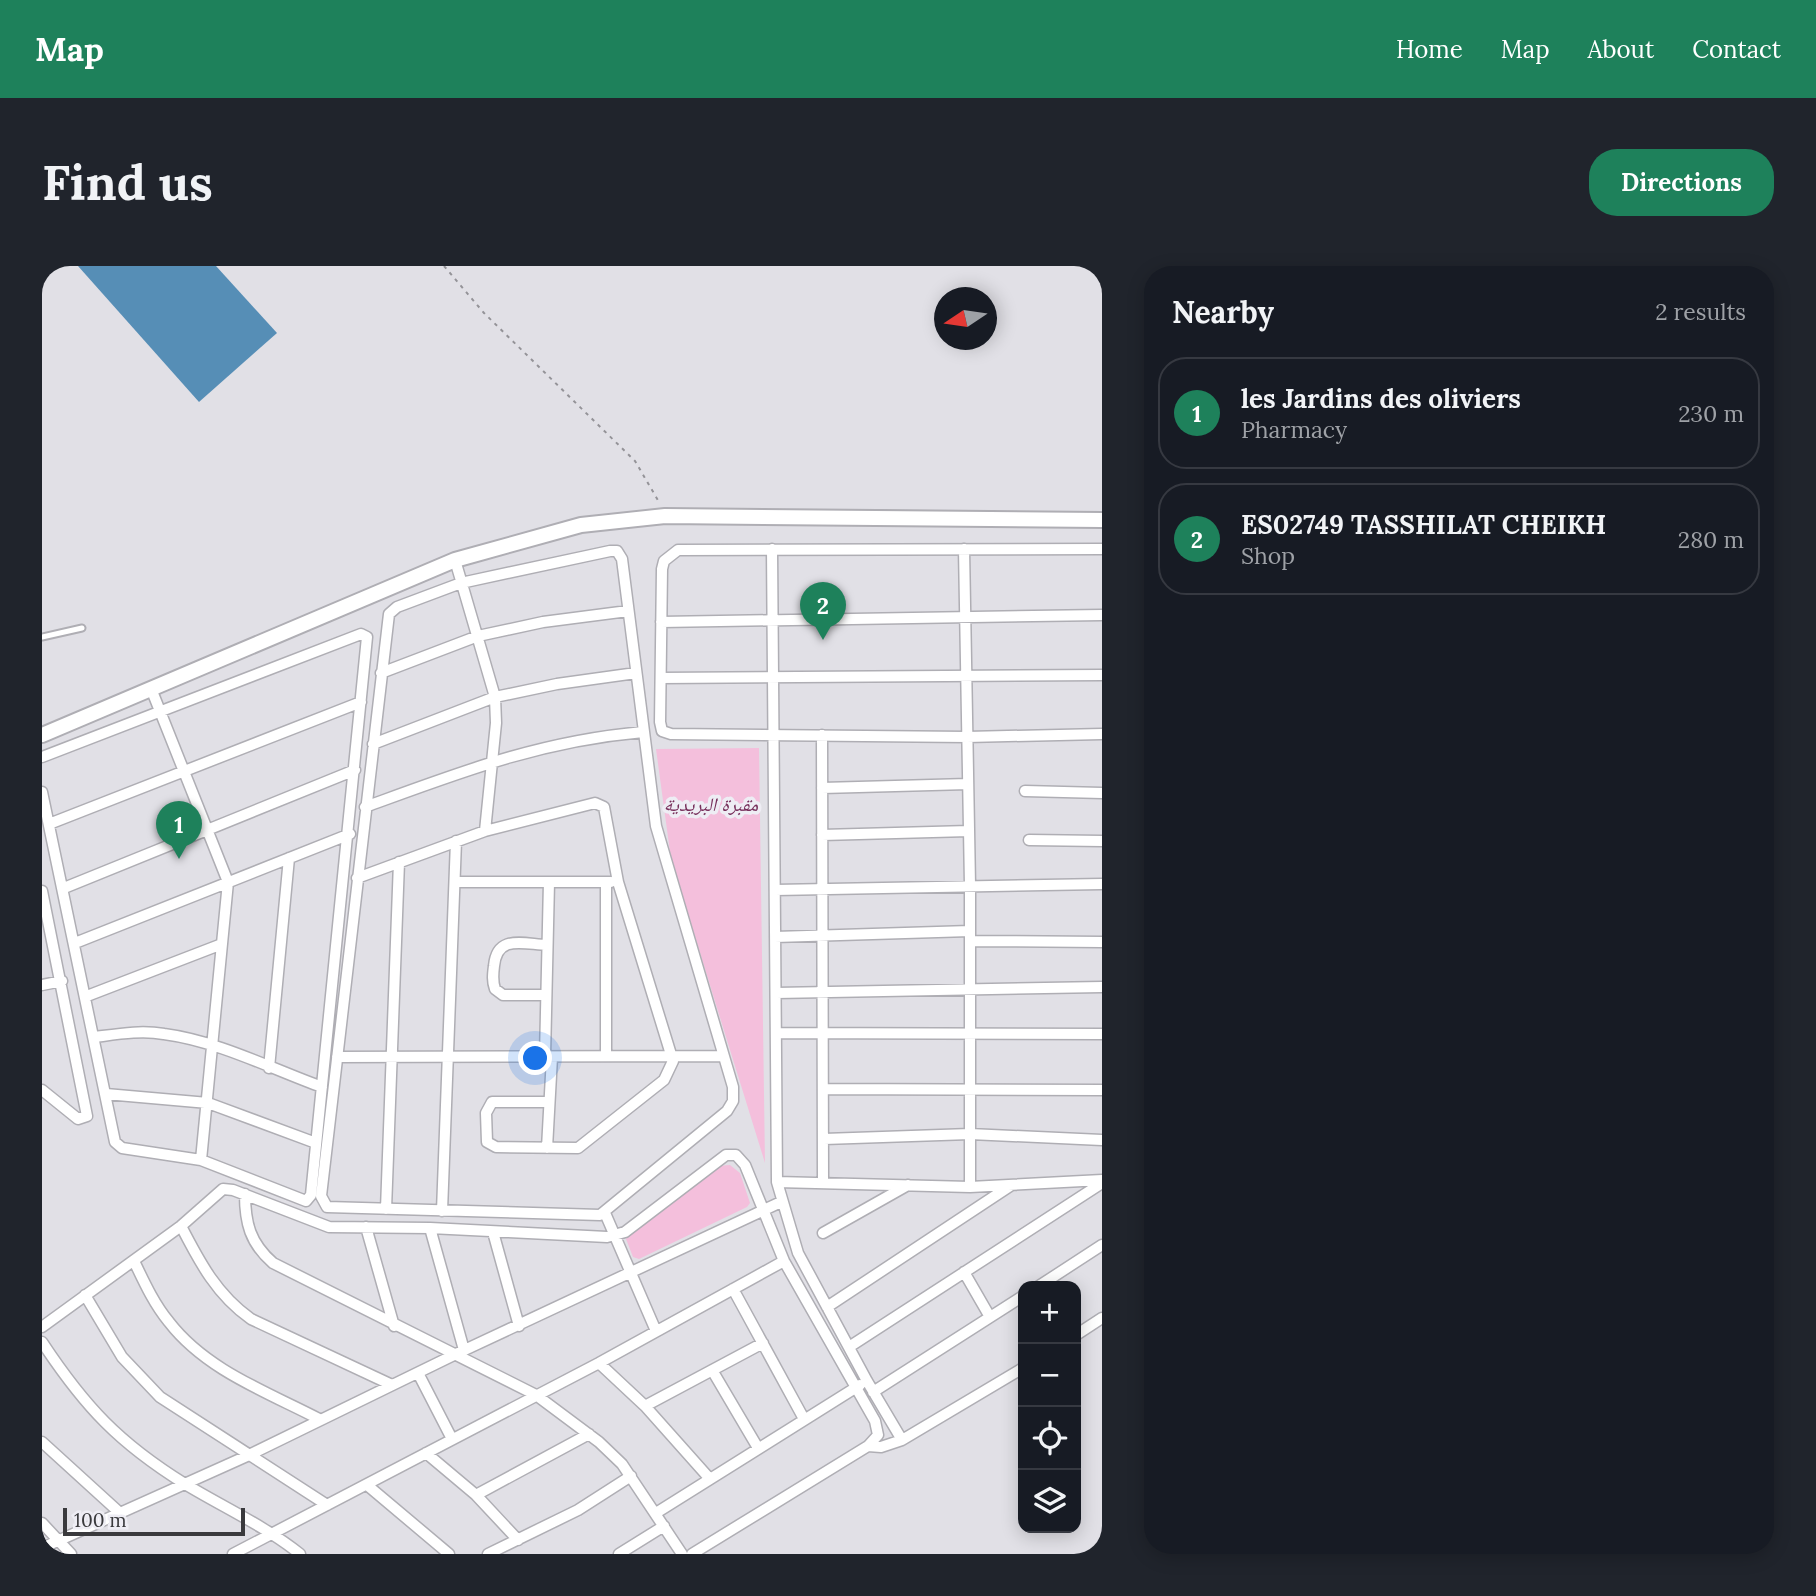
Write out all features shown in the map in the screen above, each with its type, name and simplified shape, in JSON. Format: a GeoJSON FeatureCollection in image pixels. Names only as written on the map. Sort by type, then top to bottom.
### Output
{"type":"FeatureCollection","features":[{"type":"Feature","properties":{"kind":"street"},"geometry":{"type":"LineString","coordinates":[[42,735],[152,691],[455,560],[581,525],[664,516],[1102,520]]}},
{"type":"Feature","properties":{"kind":"street"},"geometry":{"type":"LineString","coordinates":[[772,549],[777,1182],[797,1252],[902,1440]]}},
{"type":"Feature","properties":{"kind":"street"},"geometry":{"type":"LineString","coordinates":[[964,549],[970,885],[970,1186]]}},
{"type":"Feature","properties":{"kind":"street"},"geometry":{"type":"LineString","coordinates":[[1102,549],[678,550],[670,554],[662,569],[660,727],[666,734],[967,737],[1102,734]]}},
{"type":"Feature","properties":{"kind":"street"},"geometry":{"type":"LineString","coordinates":[[613,550],[622,559],[659,841],[734,1092],[731,1107],[605,1213],[592,1216],[330,1208],[322,1201],[387,619],[392,610],[461,583],[613,550]]}},
{"type":"Feature","properties":{"kind":"street"},"geometry":{"type":"LineString","coordinates":[[455,560],[495,697],[485,831]]}},
{"type":"Feature","properties":{"kind":"street"},"geometry":{"type":"LineString","coordinates":[[381,673],[478,636],[543,622],[628,611]]}},
{"type":"Feature","properties":{"kind":"street"},"geometry":{"type":"LineString","coordinates":[[661,622],[964,620],[1102,615]]}},
{"type":"Feature","properties":{"kind":"street"},"geometry":{"type":"LineString","coordinates":[[42,758],[363,635],[368,639],[311,1195],[303,1202],[201,1160],[119,1146],[113,1138],[87,996],[42,792]]}},
{"type":"Feature","properties":{"kind":"street"},"geometry":{"type":"LineString","coordinates":[[373,744],[495,697],[557,684],[636,673]]}},
{"type":"Feature","properties":{"kind":"street"},"geometry":{"type":"LineString","coordinates":[[661,678],[1102,675]]}},
{"type":"Feature","properties":{"kind":"street"},"geometry":{"type":"LineString","coordinates":[[152,691],[228,882],[201,1160]]}},
{"type":"Feature","properties":{"kind":"street"},"geometry":{"type":"LineString","coordinates":[[49,824],[361,702]]}},
{"type":"Feature","properties":{"kind":"street"},"geometry":{"type":"LineString","coordinates":[[365,807],[492,760],[567,741],[643,732]]}},
{"type":"Feature","properties":{"kind":"street"},"geometry":{"type":"LineString","coordinates":[[822,736],[823,1183]]}},
{"type":"Feature","properties":{"kind":"street"},"geometry":{"type":"LineString","coordinates":[[64,888],[355,769]]}},
{"type":"Feature","properties":{"kind":"street"},"geometry":{"type":"LineString","coordinates":[[822,788],[968,784]]}},
{"type":"Feature","properties":{"kind":"street"},"geometry":{"type":"LineString","coordinates":[[1025,791],[1102,793]]}},
{"type":"Feature","properties":{"kind":"street"},"geometry":{"type":"LineString","coordinates":[[357,878],[485,831],[598,803],[606,810],[618,882],[673,1056],[670,1072],[664,1080],[583,1145],[572,1149],[492,1146],[486,1142],[486,1109],[492,1102],[549,1102]]}},
{"type":"Feature","properties":{"kind":"street"},"geometry":{"type":"LineString","coordinates":[[822,835],[969,831]]}},
{"type":"Feature","properties":{"kind":"street"},"geometry":{"type":"LineString","coordinates":[[75,943],[350,834]]}},
{"type":"Feature","properties":{"kind":"street"},"geometry":{"type":"LineString","coordinates":[[1029,839],[1102,841]]}},
{"type":"Feature","properties":{"kind":"street"},"geometry":{"type":"LineString","coordinates":[[442,1211],[457,882],[456,841]]}},
{"type":"Feature","properties":{"kind":"street"},"geometry":{"type":"LineString","coordinates":[[269,1068],[289,858]]}},
{"type":"Feature","properties":{"kind":"street"},"geometry":{"type":"LineString","coordinates":[[386,1209],[399,862]]}},
{"type":"Feature","properties":{"kind":"street"},"geometry":{"type":"LineString","coordinates":[[457,882],[618,882]]}},
{"type":"Feature","properties":{"kind":"street"},"geometry":{"type":"LineString","coordinates":[[547,1148],[549,1056],[546,995],[549,882]]}},
{"type":"Feature","properties":{"kind":"street"},"geometry":{"type":"LineString","coordinates":[[606,882],[606,1056]]}},
{"type":"Feature","properties":{"kind":"street"},"geometry":{"type":"LineString","coordinates":[[775,890],[1102,884]]}},
{"type":"Feature","properties":{"kind":"street"},"geometry":{"type":"LineString","coordinates":[[42,891],[45,918],[62,981],[88,1116],[78,1119],[42,1090]]}},
{"type":"Feature","properties":{"kind":"street"},"geometry":{"type":"LineString","coordinates":[[775,937],[970,936],[1102,942]]}},
{"type":"Feature","properties":{"kind":"street"},"geometry":{"type":"LineString","coordinates":[[546,995],[503,995],[495,989],[493,981],[495,954],[500,947],[512,943],[548,945]]}},
{"type":"Feature","properties":{"kind":"street"},"geometry":{"type":"LineString","coordinates":[[87,996],[222,944]]}},
{"type":"Feature","properties":{"kind":"street"},"geometry":{"type":"LineString","coordinates":[[42,985],[62,981]]}},
{"type":"Feature","properties":{"kind":"street"},"geometry":{"type":"LineString","coordinates":[[776,993],[1102,987]]}},
{"type":"Feature","properties":{"kind":"street"},"geometry":{"type":"LineString","coordinates":[[95,1037],[137,1032],[164,1034],[212,1047],[322,1087]]}},
{"type":"Feature","properties":{"kind":"street"},"geometry":{"type":"LineString","coordinates":[[777,1033],[1102,1034]]}},
{"type":"Feature","properties":{"kind":"street"},"geometry":{"type":"LineString","coordinates":[[337,1057],[723,1056]]}},
{"type":"Feature","properties":{"kind":"street"},"geometry":{"type":"LineString","coordinates":[[824,1090],[1102,1090]]}},
{"type":"Feature","properties":{"kind":"street"},"geometry":{"type":"LineString","coordinates":[[106,1094],[208,1103],[316,1143]]}},
{"type":"Feature","properties":{"kind":"street"},"geometry":{"type":"LineString","coordinates":[[824,1139],[970,1134],[1102,1140]]}},
{"type":"Feature","properties":{"kind":"street"},"geometry":{"type":"LineString","coordinates":[[42,1327],[181,1226],[220,1190],[229,1189],[245,1194],[319,1225],[615,1236],[729,1154],[736,1155],[743,1161],[784,1261],[878,1428],[878,1435],[868,1446],[692,1554]]}},
{"type":"Feature","properties":{"kind":"street"},"geometry":{"type":"LineString","coordinates":[[777,1182],[1010,1186],[1102,1181]]}},
{"type":"Feature","properties":{"kind":"street"},"geometry":{"type":"LineString","coordinates":[[849,1347],[1102,1181]]}},
{"type":"Feature","properties":{"kind":"street"},"geometry":{"type":"LineString","coordinates":[[823,1233],[908,1185]]}},
{"type":"Feature","properties":{"kind":"street"},"geometry":{"type":"LineString","coordinates":[[827,1307],[1010,1186]]}},
{"type":"Feature","properties":{"kind":"street"},"geometry":{"type":"LineString","coordinates":[[245,1194],[250,1233],[266,1256],[394,1326],[460,1352],[536,1395],[589,1434],[631,1476],[682,1554]]}},
{"type":"Feature","properties":{"kind":"street"},"geometry":{"type":"LineString","coordinates":[[42,1548],[247,1456],[319,1419],[781,1202]]}},
{"type":"Feature","properties":{"kind":"street"},"geometry":{"type":"LineString","coordinates":[[605,1213],[656,1331]]}},
{"type":"Feature","properties":{"kind":"street"},"geometry":{"type":"LineString","coordinates":[[181,1226],[212,1282],[236,1308],[392,1385]]}},
{"type":"Feature","properties":{"kind":"street"},"geometry":{"type":"LineString","coordinates":[[366,1227],[394,1326]]}},
{"type":"Feature","properties":{"kind":"street"},"geometry":{"type":"LineString","coordinates":[[430,1228],[460,1352]]}},
{"type":"Feature","properties":{"kind":"street"},"geometry":{"type":"LineString","coordinates":[[493,1232],[519,1326]]}},
{"type":"Feature","properties":{"kind":"street"},"geometry":{"type":"LineString","coordinates":[[1047,1281],[1101,1248]]}},
{"type":"Feature","properties":{"kind":"street"},"geometry":{"type":"LineString","coordinates":[[134,1261],[159,1309],[198,1353],[226,1371],[319,1419]]}},
{"type":"Feature","properties":{"kind":"street"},"geometry":{"type":"LineString","coordinates":[[233,1554],[599,1363],[784,1261]]}},
{"type":"Feature","properties":{"kind":"street"},"geometry":{"type":"LineString","coordinates":[[964,1272],[990,1317]]}},
{"type":"Feature","properties":{"kind":"street"},"geometry":{"type":"LineString","coordinates":[[733,1289],[804,1419]]}},
{"type":"Feature","properties":{"kind":"street"},"geometry":{"type":"LineString","coordinates":[[85,1295],[111,1342],[148,1385],[176,1408],[247,1456],[327,1505]]}},
{"type":"Feature","properties":{"kind":"street"},"geometry":{"type":"LineString","coordinates":[[873,1392],[1018,1299]]}},
{"type":"Feature","properties":{"kind":"street"},"geometry":{"type":"LineString","coordinates":[[1081,1332],[1102,1318]]}},
{"type":"Feature","properties":{"kind":"street"},"geometry":{"type":"LineString","coordinates":[[42,1342],[75,1391],[101,1422],[184,1483],[300,1554]]}},
{"type":"Feature","properties":{"kind":"street"},"geometry":{"type":"LineString","coordinates":[[645,1406],[763,1343]]}},
{"type":"Feature","properties":{"kind":"street"},"geometry":{"type":"LineString","coordinates":[[599,1363],[645,1406],[710,1479]]}},
{"type":"Feature","properties":{"kind":"street"},"geometry":{"type":"LineString","coordinates":[[712,1370],[758,1448]]}},
{"type":"Feature","properties":{"kind":"street"},"geometry":{"type":"LineString","coordinates":[[868,1446],[881,1447],[902,1440],[1018,1371]]}},
{"type":"Feature","properties":{"kind":"street"},"geometry":{"type":"LineString","coordinates":[[418,1373],[452,1439]]}},
{"type":"Feature","properties":{"kind":"street"},"geometry":{"type":"LineString","coordinates":[[656,1513],[867,1381]]}},
{"type":"Feature","properties":{"kind":"street"},"geometry":{"type":"LineString","coordinates":[[476,1495],[589,1434]]}},
{"type":"Feature","properties":{"kind":"street"},"geometry":{"type":"LineString","coordinates":[[42,1442],[120,1513]]}},
{"type":"Feature","properties":{"kind":"street"},"geometry":{"type":"LineString","coordinates":[[426,1453],[476,1495],[518,1540]]}},
{"type":"Feature","properties":{"kind":"street"},"geometry":{"type":"LineString","coordinates":[[488,1554],[578,1510],[631,1476]]}},
{"type":"Feature","properties":{"kind":"street"},"geometry":{"type":"LineString","coordinates":[[367,1485],[449,1554]]}},
{"type":"Feature","properties":{"kind":"street"},"geometry":{"type":"LineString","coordinates":[[42,1523],[71,1554]]}},
{"type":"Feature","properties":{"kind":"street"},"geometry":{"type":"LineString","coordinates":[[619,1554],[664,1526]]}},
{"type":"Feature","properties":{"kind":"lane"},"geometry":{"type":"LineString","coordinates":[[42,637],[82,628]]}},
{"type":"Feature","properties":{"kind":"path"},"geometry":{"type":"LineString","coordinates":[[444,266],[484,313],[635,461],[652,485],[664,516]]}},
{"type":"Feature","properties":{"kind":"green space","name":"مقبرة البريدية"},"geometry":{"type":"Polygon","coordinates":[[[759,748],[765,1163],[671,859],[656,749],[759,748]]]}},
{"type":"Feature","properties":{"kind":"green space"},"geometry":{"type":"Polygon","coordinates":[[[730,1165],[740,1173],[750,1203],[747,1207],[639,1259],[633,1257],[626,1239],[628,1235],[717,1166],[730,1165]]]}},
{"type":"Feature","properties":{"kind":"water"},"geometry":{"type":"Polygon","coordinates":[[[78,266],[216,266],[277,333],[199,402],[78,266]]]}},
{"type":"Feature","properties":{"kind":"place","name":"ES02749 TASSHILAT CHEIKH"},"geometry":{"type":"Point","coordinates":[823,640]}},
{"type":"Feature","properties":{"kind":"place","name":"les Jardins des oliviers"},"geometry":{"type":"Point","coordinates":[179,859]}}]}
